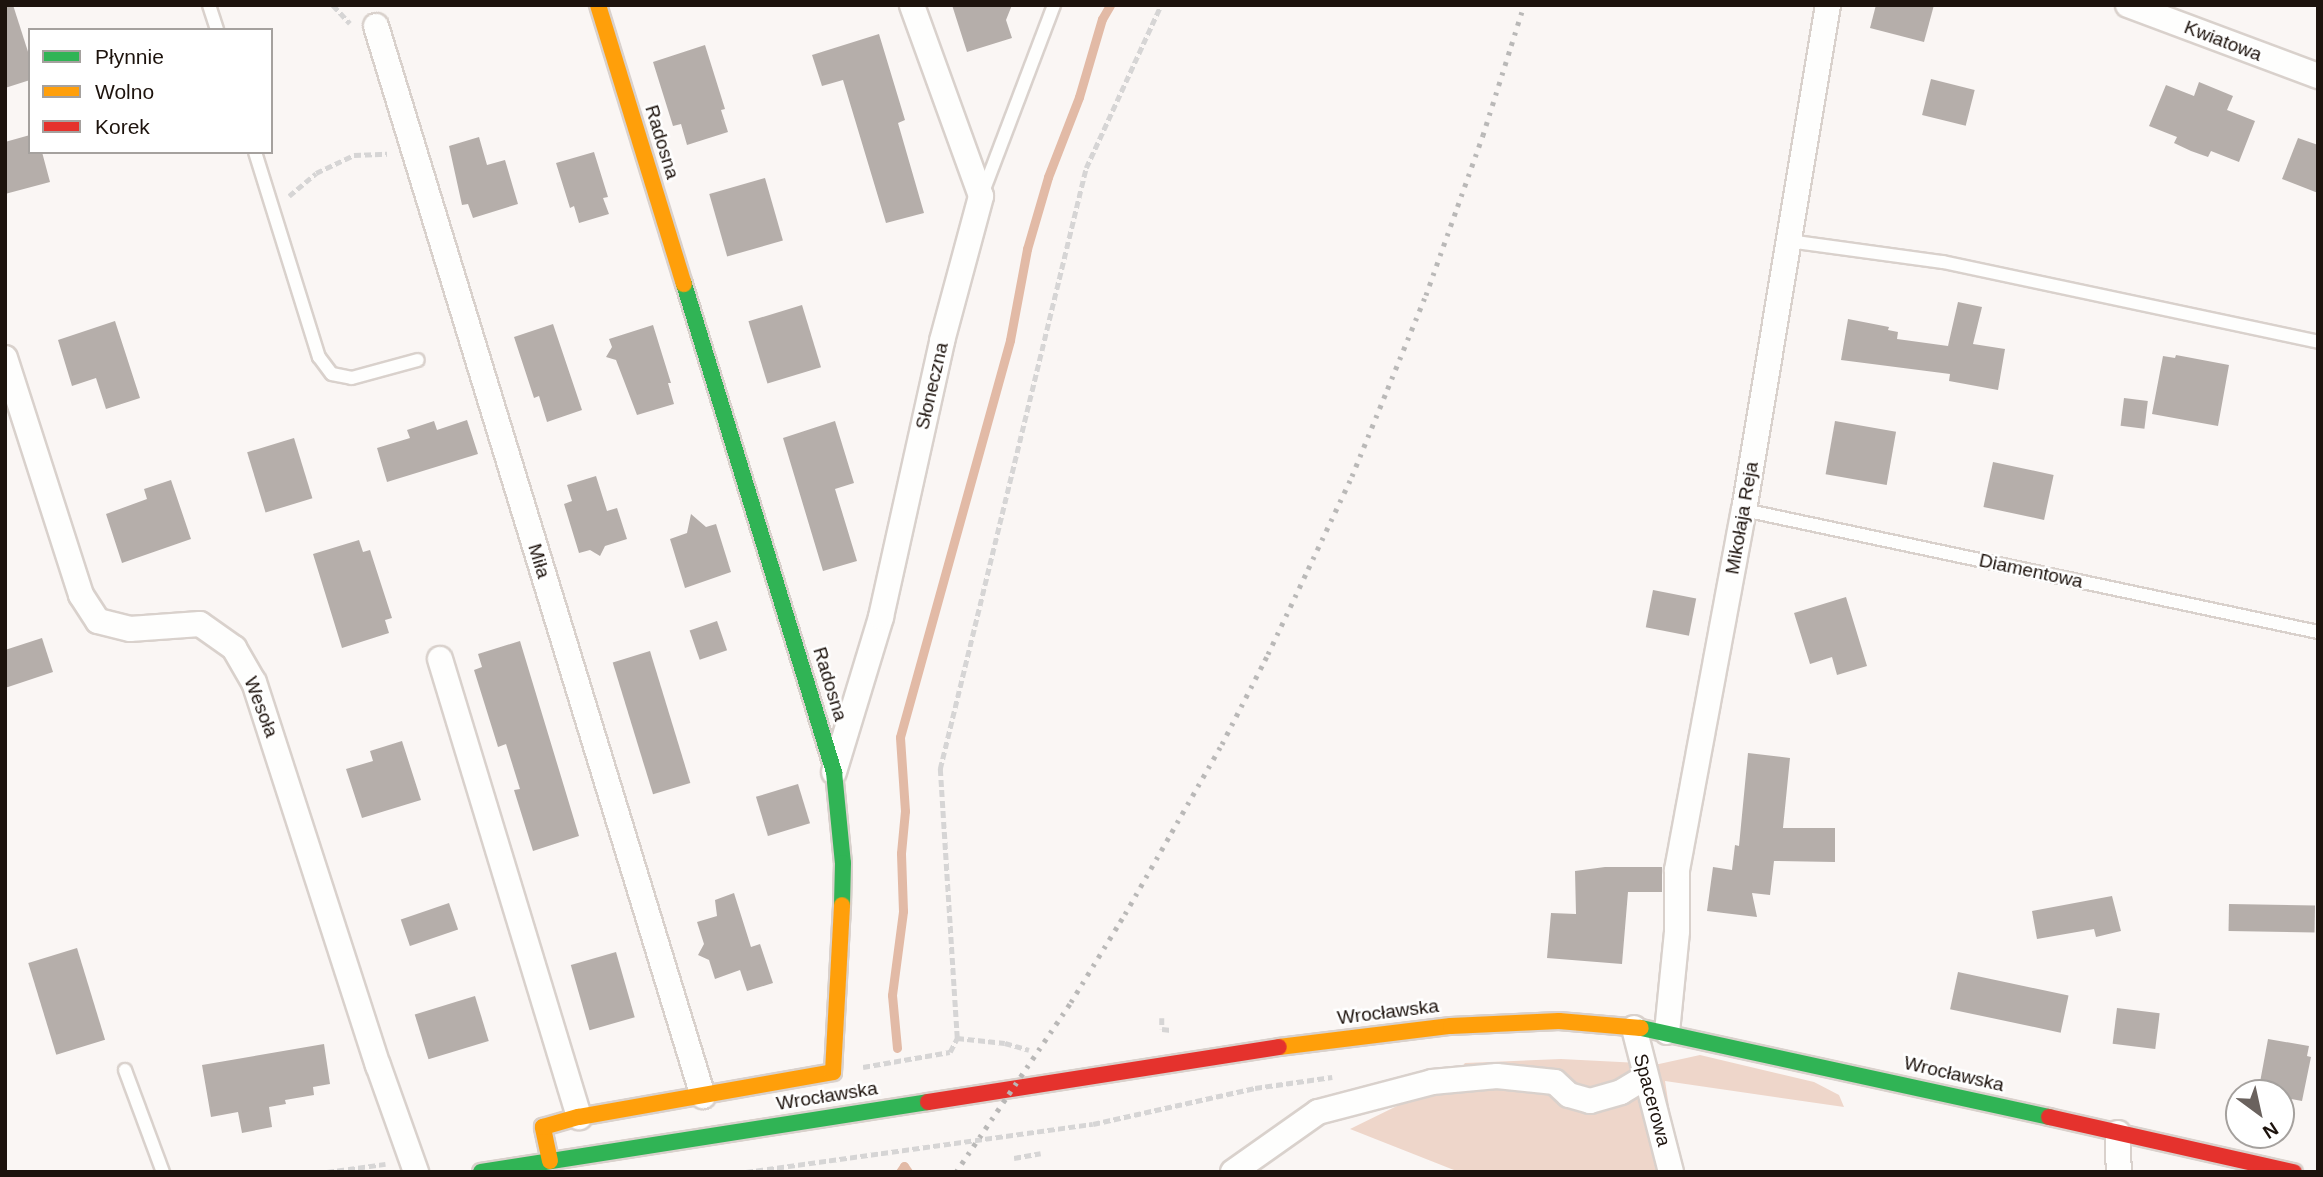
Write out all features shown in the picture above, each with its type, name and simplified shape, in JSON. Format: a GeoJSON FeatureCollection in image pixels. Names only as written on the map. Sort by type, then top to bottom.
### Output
{"type":"FeatureCollection","features":[{"type":"Feature","properties":{"kind":"main road","name":"Radosna"},"geometry":{"type":"LineString","coordinates":[[598,5],[834,772],[844,863],[833,1072]]}},
{"type":"Feature","properties":{"kind":"main road","name":"Wrocławska"},"geometry":{"type":"LineString","coordinates":[[481,1172],[1385,1032],[1514,1021],[1606,1023],[1667,1032],[2294,1172]]}},
{"type":"Feature","properties":{"kind":"main road"},"geometry":{"type":"LineString","coordinates":[[550,1161],[543,1127],[579,1117],[833,1072]]}},
{"type":"Feature","properties":{"kind":"street"},"geometry":{"type":"LineString","coordinates":[[912,5],[981,196]]}},
{"type":"Feature","properties":{"kind":"street","name":"Mikołaja Reja"},"geometry":{"type":"LineString","coordinates":[[1667,1032],[1677,931],[1677,870],[1744,510],[1828,5]]}},
{"type":"Feature","properties":{"kind":"street","name":"Kwiatowa"},"geometry":{"type":"LineString","coordinates":[[2128,5],[2318,76]]}},
{"type":"Feature","properties":{"kind":"street","name":"Miła"},"geometry":{"type":"LineString","coordinates":[[376,26],[703,1096]]}},
{"type":"Feature","properties":{"kind":"street","name":"Słoneczna"},"geometry":{"type":"LineString","coordinates":[[834,772],[881,617],[942,341],[981,196]]}},
{"type":"Feature","properties":{"kind":"street","name":"Wesoła"},"geometry":{"type":"LineString","coordinates":[[5,358],[81,595],[98,621],[130,629],[200,624],[233,648],[254,682],[378,1065],[416,1172]]}},
{"type":"Feature","properties":{"kind":"street"},"geometry":{"type":"LineString","coordinates":[[440,659],[579,1117]]}},
{"type":"Feature","properties":{"kind":"street","name":"Spacerowa"},"geometry":{"type":"LineString","coordinates":[[1634,1028],[1671,1172]]}},
{"type":"Feature","properties":{"kind":"street"},"geometry":{"type":"LineString","coordinates":[[1233,1172],[1318,1112],[1432,1082],[1497,1076],[1555,1082],[1569,1095],[1590,1101],[1620,1092],[1646,1077]]}},
{"type":"Feature","properties":{"kind":"street"},"geometry":{"type":"LineString","coordinates":[[2118,1133],[2119,1172]]}},
{"type":"Feature","properties":{"kind":"lane"},"geometry":{"type":"LineString","coordinates":[[209,5],[216,28]]}},
{"type":"Feature","properties":{"kind":"lane"},"geometry":{"type":"LineString","coordinates":[[981,196],[1054,5]]}},
{"type":"Feature","properties":{"kind":"lane"},"geometry":{"type":"LineString","coordinates":[[256,154],[319,357],[332,374],[352,378],[418,360]]}},
{"type":"Feature","properties":{"kind":"lane"},"geometry":{"type":"LineString","coordinates":[[1789,241],[1943,262],[2318,342]]}},
{"type":"Feature","properties":{"kind":"lane","name":"Diamentowa"},"geometry":{"type":"LineString","coordinates":[[1744,510],[2318,632]]}},
{"type":"Feature","properties":{"kind":"lane"},"geometry":{"type":"LineString","coordinates":[[125,1070],[163,1172]]}},
{"type":"Feature","properties":{"kind":"path"},"geometry":{"type":"LineString","coordinates":[[833,1072],[950,1052],[957,1038],[940,769],[1086,168],[1161,5]]}},
{"type":"Feature","properties":{"kind":"path"},"geometry":{"type":"LineString","coordinates":[[273,210],[316,173],[354,155],[388,154],[417,161]]}},
{"type":"Feature","properties":{"kind":"path"},"geometry":{"type":"LineString","coordinates":[[957,1038],[1005,1043],[1029,1050]]}},
{"type":"Feature","properties":{"kind":"path"},"geometry":{"type":"LineString","coordinates":[[746,1172],[1027,1132]]}},
{"type":"Feature","properties":{"kind":"path"},"geometry":{"type":"LineString","coordinates":[[1014,1158],[1041,1153]]}},
{"type":"Feature","properties":{"kind":"shaded area"},"geometry":{"type":"Polygon","coordinates":[[[1700,1055],[1814,1082],[1839,1095],[1844,1107],[1665,1081],[1679,1172],[1459,1172],[1350,1129],[1401,1104],[1441,1092],[1465,1063],[1561,1059],[1659,1064],[1700,1055]]]}},
{"type":"Feature","properties":{"kind":"building"},"geometry":{"type":"Polygon","coordinates":[[[5,5],[13,5],[28,52],[28,81],[5,88],[5,5]]]}},
{"type":"Feature","properties":{"kind":"building"},"geometry":{"type":"Polygon","coordinates":[[[952,5],[1012,5],[1006,20],[1012,38],[967,52],[952,5]]]}},
{"type":"Feature","properties":{"kind":"building"},"geometry":{"type":"Polygon","coordinates":[[[1876,5],[1934,5],[1924,42],[1870,28],[1876,5]]]}},
{"type":"Feature","properties":{"kind":"building"},"geometry":{"type":"Polygon","coordinates":[[[879,34],[905,120],[898,123],[924,213],[886,223],[843,80],[822,86],[812,55],[879,34]]]}},
{"type":"Feature","properties":{"kind":"building"},"geometry":{"type":"Polygon","coordinates":[[[705,45],[725,109],[721,110],[728,132],[687,145],[681,124],[673,126],[653,62],[705,45]]]}},
{"type":"Feature","properties":{"kind":"building"},"geometry":{"type":"Polygon","coordinates":[[[1931,79],[1975,90],[1966,126],[1922,115],[1931,79]]]}},
{"type":"Feature","properties":{"kind":"building"},"geometry":{"type":"Polygon","coordinates":[[[2199,82],[2233,96],[2227,110],[2255,121],[2239,162],[2211,151],[2208,157],[2191,151],[2174,143],[2177,137],[2149,126],[2166,85],[2194,96],[2199,82]]]}},
{"type":"Feature","properties":{"kind":"building"},"geometry":{"type":"Polygon","coordinates":[[[28,136],[28,154],[43,154],[50,182],[5,194],[5,142],[28,136]]]}},
{"type":"Feature","properties":{"kind":"building"},"geometry":{"type":"Polygon","coordinates":[[[479,137],[487,165],[505,160],[518,204],[473,218],[468,204],[462,205],[449,146],[479,137]]]}},
{"type":"Feature","properties":{"kind":"building"},"geometry":{"type":"Polygon","coordinates":[[[2298,138],[2318,145],[2318,193],[2282,179],[2298,138]]]}},
{"type":"Feature","properties":{"kind":"building"},"geometry":{"type":"Polygon","coordinates":[[[594,152],[608,197],[603,198],[609,214],[579,223],[574,206],[570,208],[556,163],[594,152]]]}},
{"type":"Feature","properties":{"kind":"building"},"geometry":{"type":"Polygon","coordinates":[[[765,178],[783,240],[727,256],[709,194],[765,178]]]}},
{"type":"Feature","properties":{"kind":"building"},"geometry":{"type":"Polygon","coordinates":[[[1958,302],[1982,307],[1973,344],[2005,349],[1998,390],[1949,381],[1950,374],[1841,360],[1848,319],[1889,327],[1888,330],[1898,332],[1897,339],[1948,346],[1958,302]]]}},
{"type":"Feature","properties":{"kind":"building"},"geometry":{"type":"Polygon","coordinates":[[[802,305],[821,367],[767,384],[748,321],[802,305]]]}},
{"type":"Feature","properties":{"kind":"building"},"geometry":{"type":"Polygon","coordinates":[[[115,321],[140,398],[106,409],[96,378],[72,386],[58,340],[115,321]]]}},
{"type":"Feature","properties":{"kind":"building"},"geometry":{"type":"Polygon","coordinates":[[[553,324],[582,410],[547,422],[539,396],[534,398],[514,337],[553,324]]]}},
{"type":"Feature","properties":{"kind":"building"},"geometry":{"type":"Polygon","coordinates":[[[653,325],[671,383],[668,383],[674,404],[637,415],[616,360],[606,357],[612,347],[609,339],[653,325]]]}},
{"type":"Feature","properties":{"kind":"building"},"geometry":{"type":"Polygon","coordinates":[[[2176,355],[2229,365],[2218,426],[2152,414],[2163,356],[2175,358],[2176,355]]]}},
{"type":"Feature","properties":{"kind":"building"},"geometry":{"type":"Polygon","coordinates":[[[2124,398],[2148,401],[2144,429],[2121,426],[2124,398]]]}},
{"type":"Feature","properties":{"kind":"building"},"geometry":{"type":"Polygon","coordinates":[[[467,420],[478,454],[387,482],[377,448],[410,438],[407,430],[434,421],[437,430],[467,420]]]}},
{"type":"Feature","properties":{"kind":"building"},"geometry":{"type":"Polygon","coordinates":[[[835,421],[854,483],[835,489],[857,561],[823,571],[783,438],[835,421]]]}},
{"type":"Feature","properties":{"kind":"building"},"geometry":{"type":"Polygon","coordinates":[[[1835,421],[1896,432],[1887,485],[1826,474],[1835,421]]]}},
{"type":"Feature","properties":{"kind":"building"},"geometry":{"type":"Polygon","coordinates":[[[294,438],[312,498],[266,513],[247,452],[294,438]]]}},
{"type":"Feature","properties":{"kind":"building"},"geometry":{"type":"Polygon","coordinates":[[[1993,462],[2054,475],[2044,520],[1983,507],[1993,462]]]}},
{"type":"Feature","properties":{"kind":"building"},"geometry":{"type":"Polygon","coordinates":[[[596,476],[607,511],[617,508],[627,539],[605,546],[600,556],[590,550],[579,553],[564,504],[572,501],[567,485],[596,476]]]}},
{"type":"Feature","properties":{"kind":"building"},"geometry":{"type":"Polygon","coordinates":[[[171,480],[191,539],[122,563],[106,514],[147,499],[144,489],[171,480]]]}},
{"type":"Feature","properties":{"kind":"building"},"geometry":{"type":"Polygon","coordinates":[[[691,514],[706,527],[716,524],[731,572],[685,588],[670,539],[687,533],[691,514]]]}},
{"type":"Feature","properties":{"kind":"building"},"geometry":{"type":"Polygon","coordinates":[[[359,540],[363,552],[370,550],[392,618],[385,620],[389,633],[342,648],[313,554],[359,540]]]}},
{"type":"Feature","properties":{"kind":"building"},"geometry":{"type":"Polygon","coordinates":[[[1653,590],[1696,598],[1689,636],[1646,627],[1653,590]]]}},
{"type":"Feature","properties":{"kind":"building"},"geometry":{"type":"Polygon","coordinates":[[[1846,597],[1867,666],[1837,675],[1832,657],[1810,664],[1794,613],[1846,597]]]}},
{"type":"Feature","properties":{"kind":"building"},"geometry":{"type":"Polygon","coordinates":[[[717,621],[727,650],[700,660],[690,630],[717,621]]]}},
{"type":"Feature","properties":{"kind":"building"},"geometry":{"type":"Polygon","coordinates":[[[42,638],[53,672],[5,688],[5,650],[42,638]]]}},
{"type":"Feature","properties":{"kind":"building"},"geometry":{"type":"Polygon","coordinates":[[[520,641],[579,836],[533,851],[514,790],[520,789],[506,744],[498,747],[474,670],[482,667],[478,654],[520,641]]]}},
{"type":"Feature","properties":{"kind":"building"},"geometry":{"type":"Polygon","coordinates":[[[650,651],[690,783],[653,794],[613,662],[650,651]]]}},
{"type":"Feature","properties":{"kind":"building"},"geometry":{"type":"Polygon","coordinates":[[[402,741],[421,800],[362,818],[346,769],[373,761],[370,751],[402,741]]]}},
{"type":"Feature","properties":{"kind":"building"},"geometry":{"type":"Polygon","coordinates":[[[1748,753],[1790,758],[1783,828],[1835,828],[1835,862],[1774,861],[1770,895],[1752,893],[1757,917],[1707,911],[1713,867],[1732,870],[1735,845],[1739,846],[1748,753]]]}},
{"type":"Feature","properties":{"kind":"building"},"geometry":{"type":"Polygon","coordinates":[[[798,784],[810,823],[768,836],[756,797],[798,784]]]}},
{"type":"Feature","properties":{"kind":"building"},"geometry":{"type":"Polygon","coordinates":[[[1605,867],[1662,867],[1662,892],[1628,892],[1622,964],[1547,958],[1551,913],[1576,914],[1575,871],[1605,867]]]}},
{"type":"Feature","properties":{"kind":"building"},"geometry":{"type":"Polygon","coordinates":[[[734,893],[751,947],[760,944],[773,983],[747,991],[740,970],[715,979],[709,960],[698,955],[704,944],[697,922],[717,916],[715,900],[734,893]]]}},
{"type":"Feature","properties":{"kind":"building"},"geometry":{"type":"Polygon","coordinates":[[[2112,896],[2121,931],[2096,937],[2094,929],[2037,939],[2032,911],[2112,896]]]}},
{"type":"Feature","properties":{"kind":"building"},"geometry":{"type":"Polygon","coordinates":[[[449,903],[458,929],[410,946],[401,920],[449,903]]]}},
{"type":"Feature","properties":{"kind":"building"},"geometry":{"type":"Polygon","coordinates":[[[2229,904],[2315,906],[2315,932],[2229,931],[2229,904]]]}},
{"type":"Feature","properties":{"kind":"building"},"geometry":{"type":"Polygon","coordinates":[[[77,948],[105,1040],[56,1055],[28,963],[77,948]]]}},
{"type":"Feature","properties":{"kind":"building"},"geometry":{"type":"Polygon","coordinates":[[[616,952],[635,1017],[590,1030],[571,965],[616,952]]]}},
{"type":"Feature","properties":{"kind":"building"},"geometry":{"type":"Polygon","coordinates":[[[1958,972],[2069,995],[2061,1033],[1950,1009],[1958,972]]]}},
{"type":"Feature","properties":{"kind":"building"},"geometry":{"type":"Polygon","coordinates":[[[475,996],[489,1041],[428,1059],[415,1014],[475,996]]]}},
{"type":"Feature","properties":{"kind":"building"},"geometry":{"type":"Polygon","coordinates":[[[2117,1008],[2160,1013],[2155,1049],[2113,1044],[2117,1008]]]}},
{"type":"Feature","properties":{"kind":"building"},"geometry":{"type":"Polygon","coordinates":[[[2268,1039],[2309,1046],[2307,1056],[2311,1057],[2302,1101],[2295,1100],[2295,1079],[2261,1079],[2268,1039]]]}},
{"type":"Feature","properties":{"kind":"building"},"geometry":{"type":"Polygon","coordinates":[[[324,1044],[330,1084],[313,1087],[314,1095],[285,1100],[286,1104],[269,1107],[272,1127],[242,1133],[238,1112],[211,1117],[202,1065],[324,1044]]]}},
{"type":"Feature","properties":{"kind":"waterway"},"geometry":{"type":"LineString","coordinates":[[897,1048],[892,995],[903,911],[901,853],[905,811],[900,737],[1010,340],[1027,249],[1048,177],[1079,97],[1102,19],[1110,5]]}},
{"type":"Feature","properties":{"kind":"waterway"},"geometry":{"type":"LineString","coordinates":[[900,1172],[904,1166],[908,1172]]}},
{"type":"Feature","properties":{"kind":"railway"},"geometry":{"type":"LineString","coordinates":[[956,1172],[1071,1002],[1125,914],[1222,744],[1268,654],[1352,476],[1426,295],[1483,135],[1524,5]]}},
{"type":"Feature","properties":{"kind":"traffic: fast"},"geometry":{"type":"LineString","coordinates":[[684,284],[834,772],[843,863],[842,905]]}},
{"type":"Feature","properties":{"kind":"traffic: fast"},"geometry":{"type":"LineString","coordinates":[[1641,1028],[2049,1117]]}},
{"type":"Feature","properties":{"kind":"traffic: fast"},"geometry":{"type":"LineString","coordinates":[[481,1172],[928,1102]]}},
{"type":"Feature","properties":{"kind":"traffic: slow"},"geometry":{"type":"LineString","coordinates":[[598,5],[684,284]]}},
{"type":"Feature","properties":{"kind":"traffic: slow"},"geometry":{"type":"LineString","coordinates":[[550,1161],[543,1127],[579,1117],[833,1072],[842,905]]}},
{"type":"Feature","properties":{"kind":"traffic: slow"},"geometry":{"type":"LineString","coordinates":[[1279,1047],[1451,1026],[1559,1021],[1641,1028]]}},
{"type":"Feature","properties":{"kind":"traffic: jam"},"geometry":{"type":"LineString","coordinates":[[928,1102],[1279,1047]]}},
{"type":"Feature","properties":{"kind":"traffic: jam"},"geometry":{"type":"LineString","coordinates":[[2049,1117],[2294,1172]]}}]}
